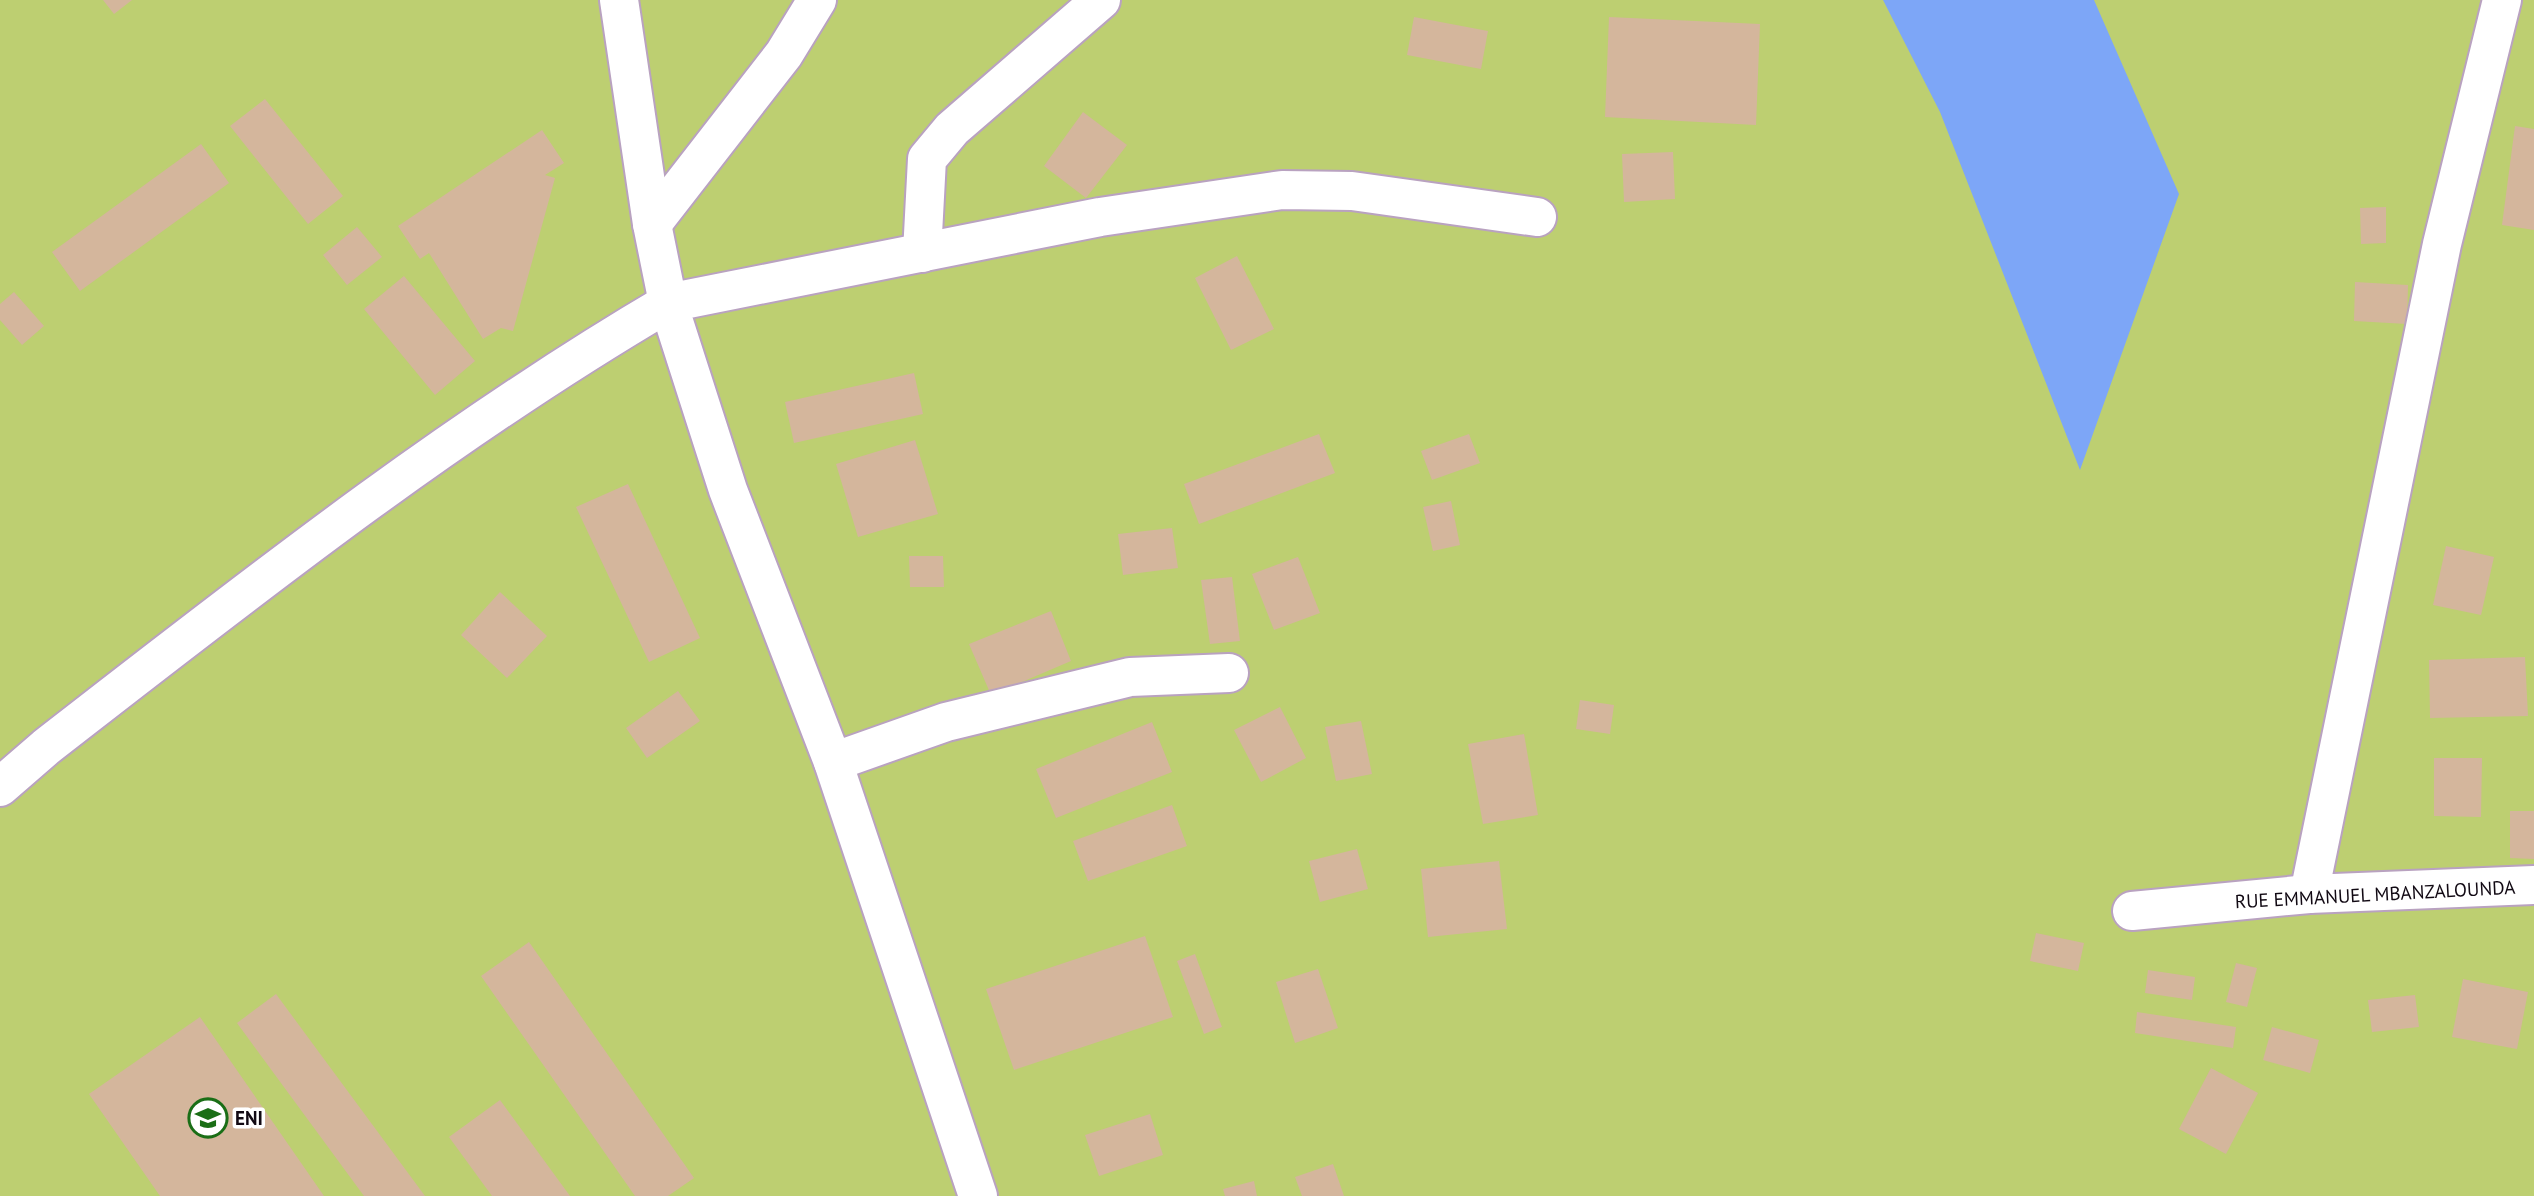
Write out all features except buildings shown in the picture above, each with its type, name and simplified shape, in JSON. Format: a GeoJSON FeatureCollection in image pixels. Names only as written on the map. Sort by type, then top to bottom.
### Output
{"type":"FeatureCollection","features":[{"type":"Feature","properties":{"kind":"street"},"geometry":{"type":"LineString","coordinates":[[619,0],[652,224],[668,303],[728,490],[833,762],[978,1196]]}},
{"type":"Feature","properties":{"kind":"street"},"geometry":{"type":"LineString","coordinates":[[652,224],[784,54],[817,0]]}},
{"type":"Feature","properties":{"kind":"street"},"geometry":{"type":"LineString","coordinates":[[922,253],[927,159],[952,129],[1101,0]]}},
{"type":"Feature","properties":{"kind":"street"},"geometry":{"type":"LineString","coordinates":[[2309,894],[2442,244],[2501,0]]}},
{"type":"Feature","properties":{"kind":"street"},"geometry":{"type":"LineString","coordinates":[[0,787],[46,747],[380,490],[575,358],[668,303],[1100,218],[1282,190],[1352,191],[1537,217]]}},
{"type":"Feature","properties":{"kind":"street"},"geometry":{"type":"LineString","coordinates":[[833,762],[946,722],[1130,677],[1229,673]]}},
{"type":"Feature","properties":{"kind":"street","name":"RUE EMMANUEL MBANZALOUNDA"},"geometry":{"type":"LineString","coordinates":[[2132,911],[2309,894],[2534,886]]}},
{"type":"Feature","properties":{"kind":"green space"},"geometry":{"type":"Polygon","coordinates":[[[0,0],[2534,0],[2534,1196],[0,1196],[0,0]]]}},
{"type":"Feature","properties":{"kind":"water"},"geometry":{"type":"Polygon","coordinates":[[[1883,0],[2094,0],[2179,194],[2080,470],[1940,112],[1883,0]]]}},
{"type":"Feature","properties":{"kind":"place","name":"ENI"},"geometry":{"type":"Point","coordinates":[208,1118]}}]}
